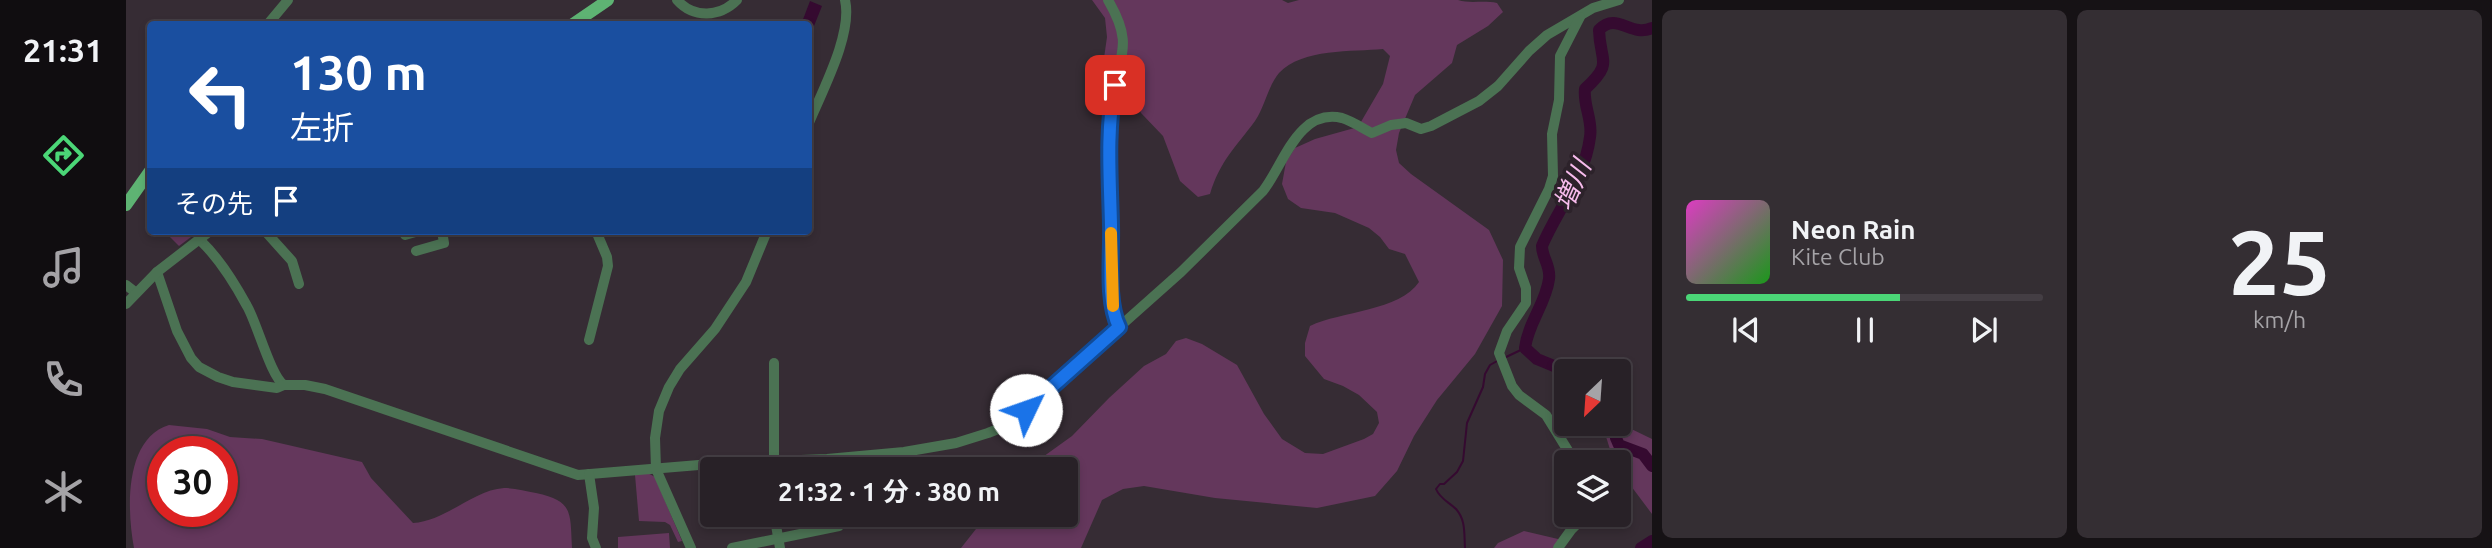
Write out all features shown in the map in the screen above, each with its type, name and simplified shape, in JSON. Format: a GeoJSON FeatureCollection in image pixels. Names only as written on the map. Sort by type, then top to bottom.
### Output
{"type":"FeatureCollection","features":[{"type":"Feature","properties":{"kind":"main road"},"geometry":{"type":"LineString","coordinates":[[577,21],[608,0]]}},
{"type":"Feature","properties":{"kind":"main road"},"geometry":{"type":"LineString","coordinates":[[126,205],[147,175]]}},
{"type":"Feature","properties":{"kind":"street"},"geometry":{"type":"LineString","coordinates":[[270,21],[288,0]]}},
{"type":"Feature","properties":{"kind":"street"},"geometry":{"type":"LineString","coordinates":[[677,0],[683,7],[700,14],[718,13],[737,0]]}},
{"type":"Feature","properties":{"kind":"street"},"geometry":{"type":"LineString","coordinates":[[812,115],[846,31],[848,13],[845,0]]}},
{"type":"Feature","properties":{"kind":"street"},"geometry":{"type":"LineString","coordinates":[[1108,0],[1123,31],[1124,50],[1112,99],[1110,130],[1112,292],[1115,318],[1119,327]]}},
{"type":"Feature","properties":{"kind":"street"},"geometry":{"type":"LineString","coordinates":[[857,457],[956,443],[996,430],[1026,410],[1226,230],[1275,176],[1294,139],[1311,122],[1324,118],[1343,118],[1372,133],[1391,125],[1406,123],[1421,129],[1431,126],[1484,97],[1547,36],[1582,14],[1619,0]]}},
{"type":"Feature","properties":{"kind":"street"},"geometry":{"type":"LineString","coordinates":[[1567,450],[1546,415],[1519,395],[1512,386],[1499,353],[1507,331],[1526,303],[1526,288],[1519,268],[1520,247],[1553,176],[1552,134],[1559,100],[1560,56],[1582,14]]}},
{"type":"Feature","properties":{"kind":"street"},"geometry":{"type":"LineString","coordinates":[[126,304],[157,272],[206,235]]}},
{"type":"Feature","properties":{"kind":"street"},"geometry":{"type":"LineString","coordinates":[[269,235],[292,261],[299,284]]}},
{"type":"Feature","properties":{"kind":"street"},"geometry":{"type":"LineString","coordinates":[[416,251],[444,243],[443,235]]}},
{"type":"Feature","properties":{"kind":"street"},"geometry":{"type":"LineString","coordinates":[[589,340],[608,266],[598,235]]}},
{"type":"Feature","properties":{"kind":"street"},"geometry":{"type":"LineString","coordinates":[[691,548],[656,469],[655,438],[659,411],[680,369],[732,307],[746,282],[765,235]]}},
{"type":"Feature","properties":{"kind":"street"},"geometry":{"type":"LineString","coordinates":[[200,240],[214,254],[248,307],[276,378],[284,385]]}},
{"type":"Feature","properties":{"kind":"street"},"geometry":{"type":"LineString","coordinates":[[157,272],[177,331],[191,358],[199,367],[218,377],[233,382],[276,388],[284,385],[326,389],[578,475],[700,465]]}},
{"type":"Feature","properties":{"kind":"street"},"geometry":{"type":"LineString","coordinates":[[126,285],[135,292]]}},
{"type":"Feature","properties":{"kind":"street"},"geometry":{"type":"LineString","coordinates":[[770,457],[774,363]]}},
{"type":"Feature","properties":{"kind":"street"},"geometry":{"type":"LineString","coordinates":[[589,474],[594,508],[592,538],[596,548]]}},
{"type":"Feature","properties":{"kind":"street"},"geometry":{"type":"LineString","coordinates":[[733,548],[778,543],[835,527]]}},
{"type":"Feature","properties":{"kind":"street"},"geometry":{"type":"LineString","coordinates":[[1558,548],[1574,527]]}},
{"type":"Feature","properties":{"kind":"shaded area"},"geometry":{"type":"Polygon","coordinates":[[[1092,0],[1282,0],[1288,3],[1299,0],[1458,0],[1497,3],[1503,12],[1488,26],[1457,45],[1452,63],[1415,95],[1399,133],[1396,150],[1399,163],[1411,174],[1489,230],[1503,260],[1502,306],[1475,354],[1437,400],[1414,436],[1397,471],[1375,496],[1317,508],[1215,498],[1144,486],[1123,489],[1102,500],[1081,548],[961,548],[978,527],[1078,527],[1078,457],[1043,457],[1072,436],[1144,366],[1166,354],[1176,341],[1186,338],[1202,344],[1237,365],[1264,414],[1282,439],[1305,453],[1323,454],[1373,434],[1379,423],[1377,412],[1359,395],[1324,379],[1305,356],[1305,343],[1310,326],[1384,305],[1410,292],[1419,282],[1405,254],[1389,249],[1369,228],[1335,213],[1301,208],[1288,199],[1282,184],[1286,162],[1295,148],[1315,139],[1358,127],[1383,84],[1390,56],[1383,49],[1314,55],[1289,65],[1279,73],[1255,121],[1223,164],[1210,194],[1198,197],[1180,181],[1163,136],[1141,113],[1132,96],[1114,84],[1106,70],[1105,18],[1092,0]]]}},
{"type":"Feature","properties":{"kind":"shaded area"},"geometry":{"type":"Polygon","coordinates":[[[810,1],[822,6],[814,26],[812,21],[802,21],[810,1]]]}},
{"type":"Feature","properties":{"kind":"shaded area"},"geometry":{"type":"Polygon","coordinates":[[[168,235],[194,235],[179,246],[168,235]]]}},
{"type":"Feature","properties":{"kind":"shaded area"},"geometry":{"type":"Polygon","coordinates":[[[169,425],[207,429],[227,436],[151,436],[169,425]]]}},
{"type":"Feature","properties":{"kind":"shaded area"},"geometry":{"type":"Polygon","coordinates":[[[1631,429],[1652,439],[1652,514],[1631,486],[1631,450],[1610,450],[1606,436],[1631,436],[1631,429]]]}},
{"type":"Feature","properties":{"kind":"shaded area"},"geometry":{"type":"Polygon","coordinates":[[[238,438],[262,439],[362,462],[371,478],[413,523],[437,517],[493,490],[504,488],[548,496],[568,510],[572,548],[134,548],[130,494],[132,475],[147,441],[147,527],[238,527],[238,438]]]}},
{"type":"Feature","properties":{"kind":"shaded area"},"geometry":{"type":"Polygon","coordinates":[[[646,472],[655,477],[682,541],[678,542],[670,525],[665,522],[639,521],[635,475],[646,472]]]}},
{"type":"Feature","properties":{"kind":"shaded area"},"geometry":{"type":"Polygon","coordinates":[[[1524,531],[1558,539],[1564,548],[1494,548],[1498,543],[1524,531]]]}},
{"type":"Feature","properties":{"kind":"shaded area"},"geometry":{"type":"Polygon","coordinates":[[[669,533],[670,548],[618,548],[618,537],[669,533]]]}},
{"type":"Feature","properties":{"kind":"waterway","name":"増川"},"geometry":{"type":"LineString","coordinates":[[1554,366],[1537,359],[1525,348],[1549,279],[1542,246],[1577,180],[1587,152],[1591,131],[1585,89],[1602,67],[1599,30],[1612,23],[1637,30],[1652,28]]}},
{"type":"Feature","properties":{"kind":"waterway"},"geometry":{"type":"LineString","coordinates":[[1504,358],[1525,348]]}},
{"type":"Feature","properties":{"kind":"waterway"},"geometry":{"type":"LineString","coordinates":[[1465,548],[1461,518],[1436,489],[1457,472],[1463,461],[1467,423],[1483,387],[1485,374],[1490,365],[1499,360]]}},
{"type":"Feature","properties":{"kind":"waterway","name":"増川"},"geometry":{"type":"LineString","coordinates":[[1617,436],[1619,445],[1643,454],[1652,466]]}},
{"type":"Feature","properties":{"kind":"waterway","name":"増川"},"geometry":{"type":"LineString","coordinates":[[1641,548],[1652,541]]}},
{"type":"Feature","properties":{"kind":"slow traffic"},"geometry":{"type":"LineString","coordinates":[[1111,233],[1113,306]]}},
{"type":"Feature","properties":{"kind":"route"},"geometry":{"type":"LineString","coordinates":[[1026,410],[1119,327],[1115,318],[1112,292],[1109,197],[1110,130],[1115,85]]}}]}
